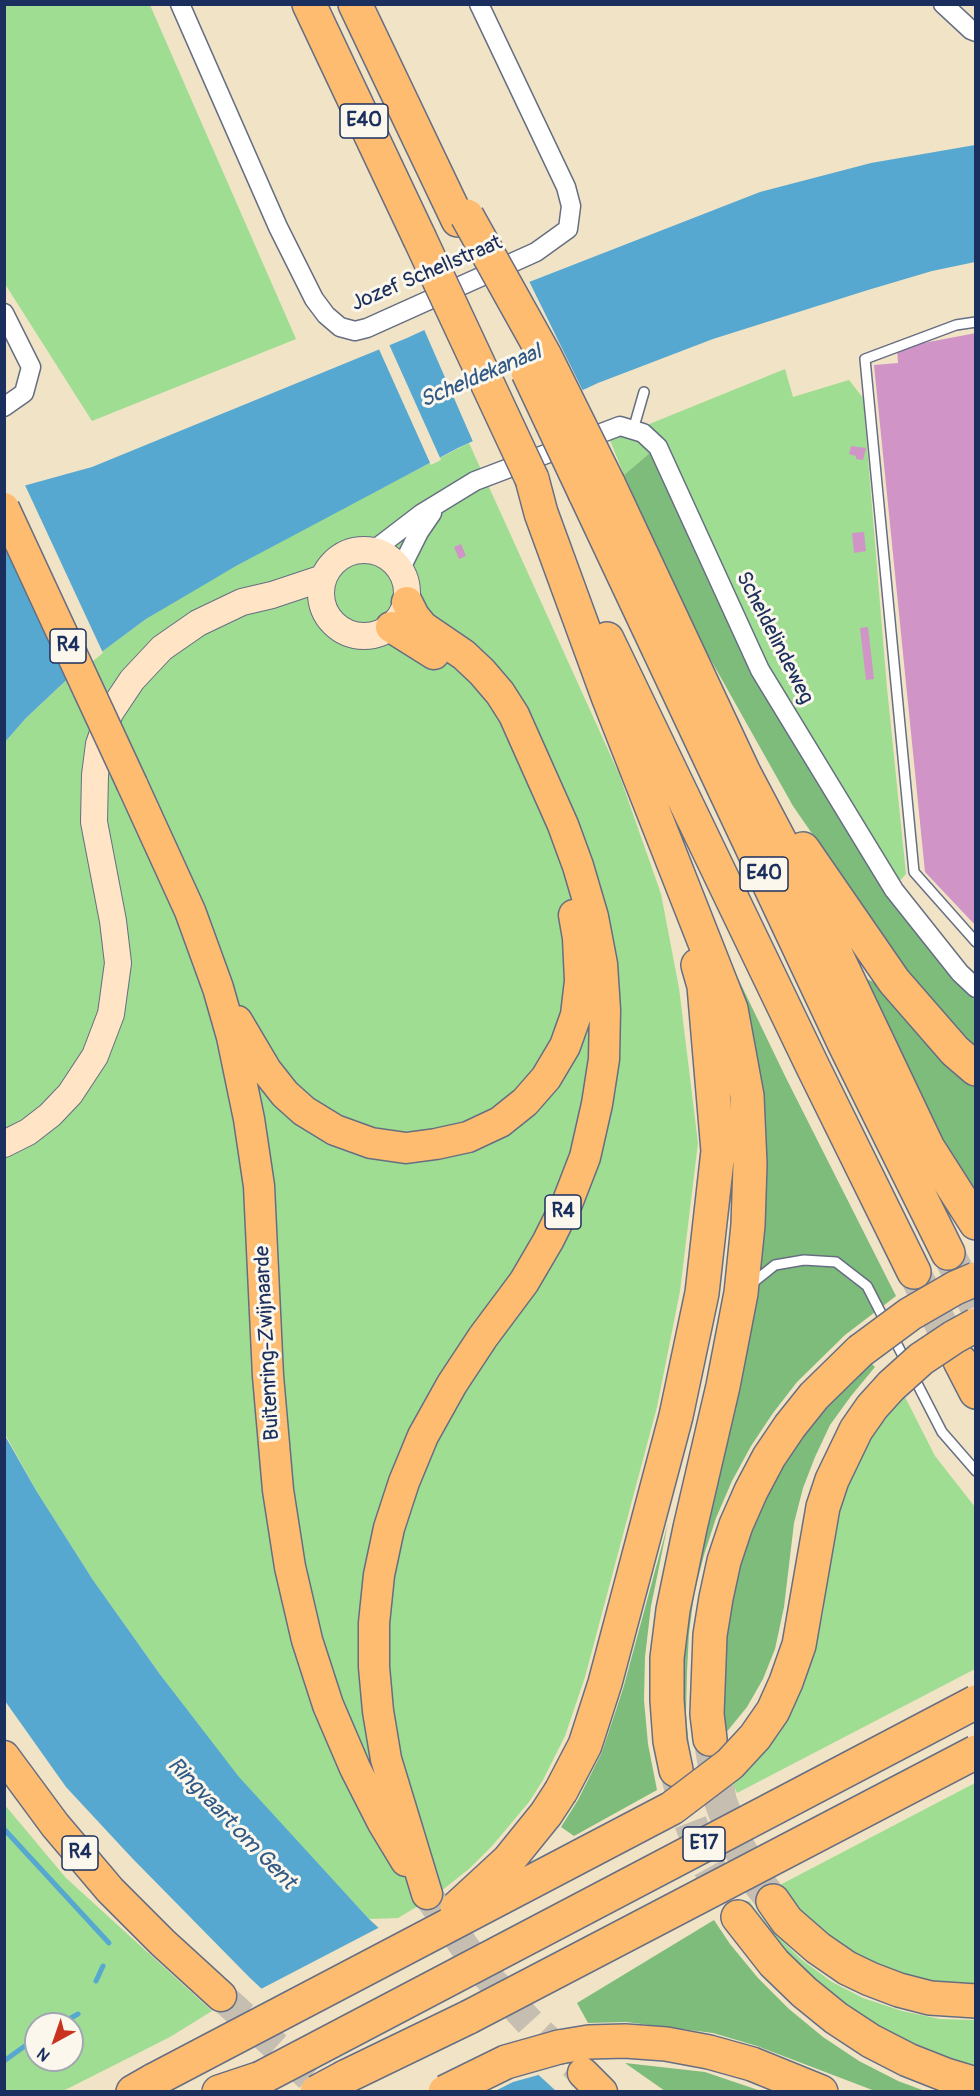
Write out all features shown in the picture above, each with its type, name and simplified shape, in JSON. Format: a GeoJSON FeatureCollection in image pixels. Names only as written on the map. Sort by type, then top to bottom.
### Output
{"type":"FeatureCollection","features":[{"type":"Feature","properties":{"kind":"highway","name":"E40"},"geometry":{"type":"LineString","coordinates":[[309,4],[544,511],[914,1272]]}},
{"type":"Feature","properties":{"kind":"highway","name":"E40"},"geometry":{"type":"LineString","coordinates":[[355,4],[412,124],[462,218],[596,488],[845,1045],[948,1253]]}},
{"type":"Feature","properties":{"kind":"highway"},"geometry":{"type":"LineString","coordinates":[[596,488],[779,814],[888,973],[955,1051],[975,1069]]}},
{"type":"Feature","properties":{"kind":"highway","name":"Buitenring-Zwijnaarde"},"geometry":{"type":"LineString","coordinates":[[4,508],[190,911],[218,988],[232,1036],[249,1119],[259,1186],[268,1377],[278,1490],[290,1568],[307,1640],[328,1706],[355,1768],[383,1823],[427,1894],[386,1759],[378,1711],[374,1667],[374,1623],[379,1575],[389,1528],[404,1482],[423,1436],[452,1384],[524,1282],[568,1201],[585,1157],[597,1104],[604,1059],[605,1010],[602,964],[593,917],[578,866],[563,825],[514,715],[500,693],[482,672],[464,656],[423,627],[407,602]]}},
{"type":"Feature","properties":{"kind":"highway"},"geometry":{"type":"LineString","coordinates":[[544,511],[609,699],[731,1009],[747,1096],[750,1164],[748,1225],[741,1293],[723,1386],[673,1610],[667,1658],[670,1741],[676,1770]]}},
{"type":"Feature","properties":{"kind":"highway","name":"R4"},"geometry":{"type":"LineString","coordinates":[[218,988],[266,1070],[285,1094],[304,1111],[335,1130],[371,1143],[406,1148],[436,1144],[468,1137],[500,1122],[525,1102],[546,1078],[565,1046],[576,1015],[580,981],[578,938],[571,897],[547,831],[511,746],[495,715],[480,694],[459,673],[432,652],[391,627]]}},
{"type":"Feature","properties":{"kind":"highway"},"geometry":{"type":"LineString","coordinates":[[683,645],[744,773],[803,885],[928,1148],[975,1223]]}},
{"type":"Feature","properties":{"kind":"highway"},"geometry":{"type":"LineString","coordinates":[[390,1957],[461,1905],[508,1861],[546,1814],[561,1791],[585,1745],[605,1683],[676,1416],[702,1293],[718,1151],[704,987],[664,842]]}},
{"type":"Feature","properties":{"kind":"highway"},"geometry":{"type":"LineString","coordinates":[[710,1739],[707,1713],[710,1635],[716,1598],[724,1561],[736,1525],[769,1457],[814,1396],[860,1351],[910,1314],[975,1279]]}},
{"type":"Feature","properties":{"kind":"highway","name":"E17"},"geometry":{"type":"LineString","coordinates":[[144,2086],[672,1808],[730,1764],[755,1737],[773,1711],[786,1682],[799,1645],[823,1507],[843,1454],[856,1430],[891,1386],[921,1359],[975,1325]]}},
{"type":"Feature","properties":{"kind":"highway"},"geometry":{"type":"LineString","coordinates":[[960,1361],[975,1392]]}},
{"type":"Feature","properties":{"kind":"highway","name":"E17"},"geometry":{"type":"LineString","coordinates":[[219,2091],[249,2084],[975,1702]]}},
{"type":"Feature","properties":{"kind":"highway","name":"E17"},"geometry":{"type":"LineString","coordinates":[[317,2091],[469,2017],[975,1752]]}},
{"type":"Feature","properties":{"kind":"highway","name":"R4"},"geometry":{"type":"LineString","coordinates":[[4,1756],[56,1825],[110,1890],[221,1996]]}},
{"type":"Feature","properties":{"kind":"highway"},"geometry":{"type":"LineString","coordinates":[[773,1901],[787,1921],[818,1948],[847,1968],[899,1990],[930,1998],[975,2001]]}},
{"type":"Feature","properties":{"kind":"highway"},"geometry":{"type":"LineString","coordinates":[[738,1917],[774,1963],[836,2018],[871,2041],[908,2060],[975,2084]]}},
{"type":"Feature","properties":{"kind":"highway","name":"E17"},"geometry":{"type":"LineString","coordinates":[[355,2091],[469,2017]]}},
{"type":"Feature","properties":{"kind":"highway"},"geometry":{"type":"LineString","coordinates":[[445,2091],[506,2062],[559,2047],[589,2042],[625,2041],[666,2044],[709,2052],[752,2064],[821,2091]]}},
{"type":"Feature","properties":{"kind":"main road"},"geometry":{"type":"LineString","coordinates":[[352,550],[374,550],[384,554],[401,568],[406,579],[407,602],[401,616],[391,627],[379,634],[365,636],[351,634],[339,628],[329,619],[322,606],[320,592],[323,578],[334,561],[343,554],[352,550]]}},
{"type":"Feature","properties":{"kind":"main road"},"geometry":{"type":"LineString","coordinates":[[4,1144],[28,1132],[50,1115],[70,1094],[95,1056],[111,1014],[118,963],[113,921],[94,822],[95,775],[99,744],[110,713],[132,680],[162,648],[207,619],[242,602],[272,595],[323,578]]}},
{"type":"Feature","properties":{"kind":"main road"},"geometry":{"type":"LineString","coordinates":[[272,595],[302,599],[322,606]]}},
{"type":"Feature","properties":{"kind":"street","name":"Jozef Schellstraat"},"geometry":{"type":"LineString","coordinates":[[180,4],[278,227],[314,299],[326,315],[340,327],[355,331],[367,328],[536,252],[568,229],[571,206],[566,187],[479,4]]}},
{"type":"Feature","properties":{"kind":"street"},"geometry":{"type":"LineString","coordinates":[[943,4],[975,32]]}},
{"type":"Feature","properties":{"kind":"street"},"geometry":{"type":"LineString","coordinates":[[4,313],[31,367],[24,393],[4,407]]}},
{"type":"Feature","properties":{"kind":"street"},"geometry":{"type":"LineString","coordinates":[[374,550],[438,503],[476,481],[527,471],[620,426],[633,430]]}},
{"type":"Feature","properties":{"kind":"street","name":"Scheldelindeweg"},"geometry":{"type":"LineString","coordinates":[[633,430],[643,433],[658,447],[760,670],[894,890],[960,973],[975,988]]}},
{"type":"Feature","properties":{"kind":"street"},"geometry":{"type":"LineString","coordinates":[[401,568],[419,532],[438,503]]}},
{"type":"Feature","properties":{"kind":"lane"},"geometry":{"type":"LineString","coordinates":[[975,322],[956,325],[865,359],[914,872],[975,942]]}},
{"type":"Feature","properties":{"kind":"lane"},"geometry":{"type":"LineString","coordinates":[[633,430],[644,392]]}},
{"type":"Feature","properties":{"kind":"lane"},"geometry":{"type":"LineString","coordinates":[[741,1293],[775,1265],[804,1260],[836,1262],[867,1286],[942,1432],[975,1471]]}},
{"type":"Feature","properties":{"kind":"green space"},"geometry":{"type":"Polygon","coordinates":[[[5,4],[150,5],[296,339],[92,421],[5,284],[5,4]]]}},
{"type":"Feature","properties":{"kind":"green space"},"geometry":{"type":"Polygon","coordinates":[[[785,369],[793,397],[849,380],[863,398],[887,688],[906,874],[887,895],[651,452],[624,475],[610,440],[785,369]]]}},
{"type":"Feature","properties":{"kind":"green space"},"geometry":{"type":"Polygon","coordinates":[[[469,443],[619,774],[661,894],[679,988],[698,1143],[680,1291],[657,1407],[585,1677],[565,1736],[529,1802],[470,1868],[435,1896],[398,1918],[369,1919],[239,1778],[159,1673],[93,1580],[37,1492],[5,1434],[5,742],[26,718],[76,671],[146,619],[190,591],[469,443]]]}},
{"type":"Feature","properties":{"kind":"green space"},"geometry":{"type":"Polygon","coordinates":[[[651,452],[887,895],[953,979],[975,1000],[975,1047],[907,971],[793,806],[698,637],[624,475],[651,452]]]}},
{"type":"Feature","properties":{"kind":"green space"},"geometry":{"type":"Polygon","coordinates":[[[721,943],[896,1296],[845,1335],[797,1382],[751,1446],[732,1481],[716,1518],[694,1594],[687,1672],[686,1714],[690,1759],[683,1739],[680,1659],[753,1294],[721,943]]]}},
{"type":"Feature","properties":{"kind":"green space"},"geometry":{"type":"Polygon","coordinates":[[[865,978],[886,988],[975,1082],[975,1188],[943,1140],[865,978]]]}},
{"type":"Feature","properties":{"kind":"green space"},"geometry":{"type":"Polygon","coordinates":[[[870,1362],[875,1367],[830,1425],[815,1457],[803,1488],[794,1523],[784,1607],[775,1649],[763,1679],[747,1707],[725,1734],[723,1713],[725,1637],[739,1566],[750,1531],[782,1465],[802,1435],[825,1406],[870,1362]]]}},
{"type":"Feature","properties":{"kind":"green space"},"geometry":{"type":"Polygon","coordinates":[[[904,1395],[935,1456],[975,1507],[975,1669],[737,1793],[733,1784],[781,1731],[800,1694],[812,1660],[823,1613],[832,1532],[842,1498],[865,1446],[882,1419],[904,1395]]]}},
{"type":"Feature","properties":{"kind":"green space"},"geometry":{"type":"Polygon","coordinates":[[[668,1523],[651,1606],[645,1657],[644,1700],[648,1744],[657,1790],[574,1836],[561,1827],[578,1800],[602,1752],[623,1689],[668,1523]]]}},
{"type":"Feature","properties":{"kind":"green space"},"geometry":{"type":"Polygon","coordinates":[[[975,1783],[975,1986],[922,1981],[888,1971],[844,1949],[796,1908],[778,1886],[975,1783]]]}},
{"type":"Feature","properties":{"kind":"green space"},"geometry":{"type":"Polygon","coordinates":[[[4,1804],[66,1878],[212,2011],[170,2037],[63,2091],[5,2091],[4,1804]]]}},
{"type":"Feature","properties":{"kind":"green space"},"geometry":{"type":"Polygon","coordinates":[[[749,1901],[772,1931],[802,1960],[832,1982],[863,1998],[902,2011],[940,2019],[975,2020],[975,2071],[903,2045],[812,1983],[745,1904],[749,1901]]]}},
{"type":"Feature","properties":{"kind":"green space"},"geometry":{"type":"Polygon","coordinates":[[[714,1920],[758,1978],[789,2009],[823,2037],[859,2061],[898,2081],[925,2091],[875,2091],[757,2046],[713,2033],[626,2022],[588,2023],[577,2003],[714,1920]]]}},
{"type":"Feature","properties":{"kind":"green space"},"geometry":{"type":"Polygon","coordinates":[[[625,2063],[705,2072],[761,2091],[665,2091],[625,2063]]]}},
{"type":"Feature","properties":{"kind":"water","name":"Scheldekanaal"},"geometry":{"type":"Polygon","coordinates":[[[975,145],[975,262],[932,271],[713,339],[598,383],[458,448],[236,566],[146,619],[76,671],[26,718],[5,742],[5,491],[92,467],[407,338],[524,284],[760,192],[871,163],[975,145]]]}},
{"type":"Feature","properties":{"kind":"water","name":"Ringvaart om Gent"},"geometry":{"type":"Polygon","coordinates":[[[4,1434],[37,1492],[93,1580],[159,1673],[239,1777],[369,1919],[556,2091],[372,2091],[250,1978],[66,1787],[5,1701],[4,1434]]]}},
{"type":"Feature","properties":{"kind":"pier"},"geometry":{"type":"Polygon","coordinates":[[[528,279],[584,393],[474,444],[423,327],[528,279]]]}},
{"type":"Feature","properties":{"kind":"pier"},"geometry":{"type":"Polygon","coordinates":[[[388,342],[441,460],[431,465],[378,347],[388,342]]]}},
{"type":"Feature","properties":{"kind":"pier"},"geometry":{"type":"Polygon","coordinates":[[[24,483],[103,653],[78,673],[5,542],[4,488],[24,483]]]}},
{"type":"Feature","properties":{"kind":"pier"},"geometry":{"type":"Polygon","coordinates":[[[382,1926],[542,2074],[513,2082],[493,2092],[368,2092],[259,1990],[382,1926]]]}},
{"type":"Feature","properties":{"kind":"building"},"geometry":{"type":"Polygon","coordinates":[[[976,333],[976,926],[925,872],[874,365],[898,363],[897,348],[976,333]]]}},
{"type":"Feature","properties":{"kind":"building"},"geometry":{"type":"Polygon","coordinates":[[[851,446],[866,448],[863,460],[856,459],[856,456],[849,454],[851,446]]]}},
{"type":"Feature","properties":{"kind":"building"},"geometry":{"type":"Polygon","coordinates":[[[864,532],[866,551],[854,553],[852,533],[864,532]]]}},
{"type":"Feature","properties":{"kind":"building"},"geometry":{"type":"Polygon","coordinates":[[[461,544],[466,556],[459,559],[454,547],[461,544]]]}},
{"type":"Feature","properties":{"kind":"building"},"geometry":{"type":"Polygon","coordinates":[[[868,627],[874,679],[866,680],[860,628],[868,627]]]}},
{"type":"Feature","properties":{"kind":"waterway"},"geometry":{"type":"LineString","coordinates":[[4,1829],[109,1943]]}},
{"type":"Feature","properties":{"kind":"waterway"},"geometry":{"type":"LineString","coordinates":[[96,1981],[103,1966]]}},
{"type":"Feature","properties":{"kind":"waterway"},"geometry":{"type":"LineString","coordinates":[[4,2061],[24,2047]]}},
{"type":"Feature","properties":{"kind":"tunnel"},"geometry":{"type":"LineString","coordinates":[[948,1253],[976,1306]]}},
{"type":"Feature","properties":{"kind":"tunnel"},"geometry":{"type":"LineString","coordinates":[[914,1272],[960,1361]]}},
{"type":"Feature","properties":{"kind":"tunnel"},"geometry":{"type":"LineString","coordinates":[[710,1739],[720,1800],[736,1842],[758,1882],[773,1901]]}},
{"type":"Feature","properties":{"kind":"tunnel"},"geometry":{"type":"LineString","coordinates":[[677,1775],[690,1821],[705,1860],[738,1917]]}},
{"type":"Feature","properties":{"kind":"tunnel"},"geometry":{"type":"LineString","coordinates":[[427,1894],[479,1967],[531,2024],[583,2073]]}},
{"type":"Feature","properties":{"kind":"tunnel"},"geometry":{"type":"LineString","coordinates":[[221,1996],[326,2092]]}}]}
